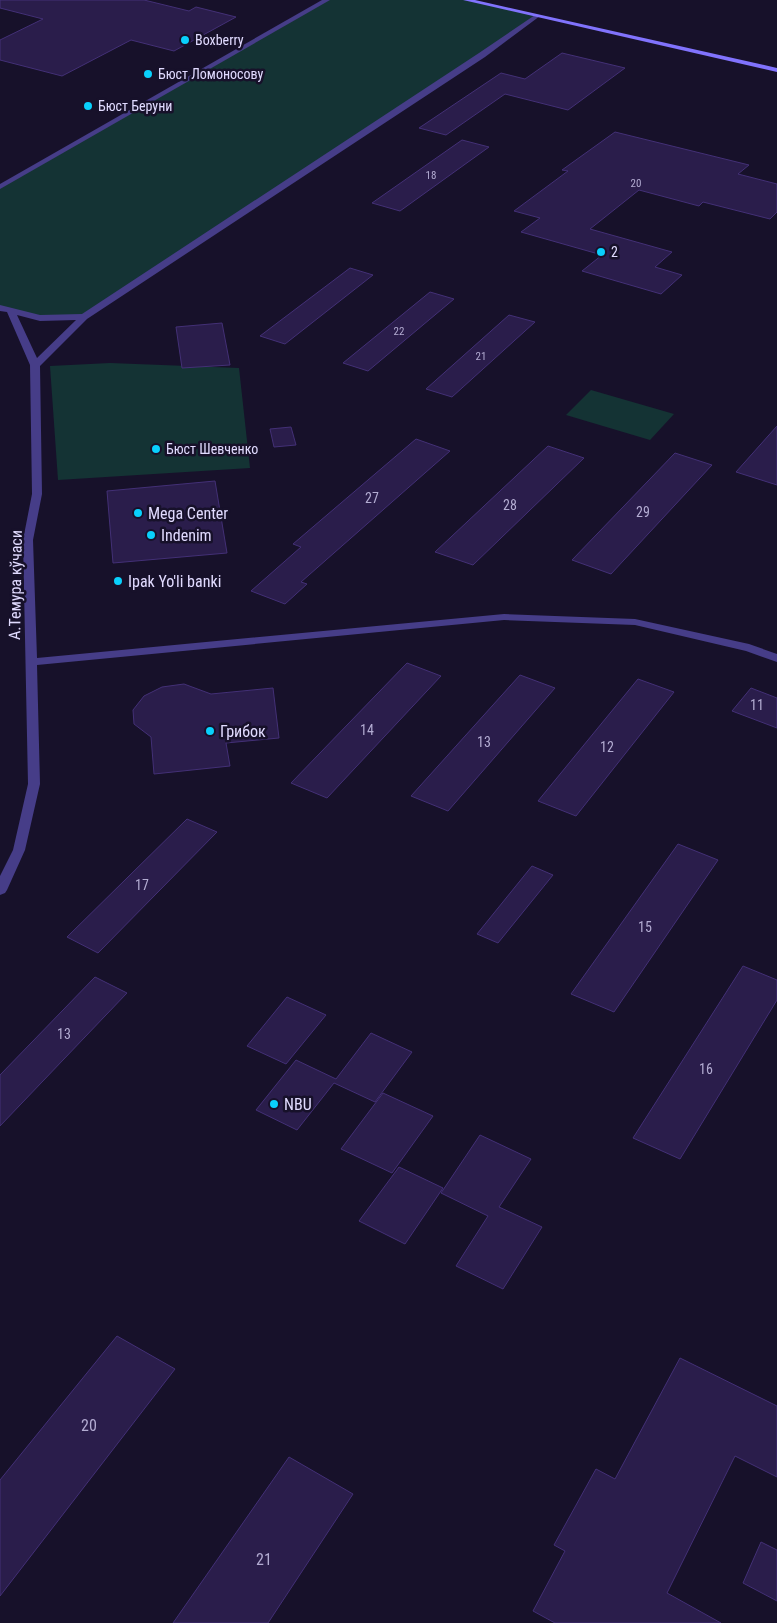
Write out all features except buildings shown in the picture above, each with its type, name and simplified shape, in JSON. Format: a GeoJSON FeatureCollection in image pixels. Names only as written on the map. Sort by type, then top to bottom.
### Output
{"type":"FeatureCollection","features":[{"type":"Feature","properties":{"kind":"street"},"geometry":{"type":"LineString","coordinates":[[0,187],[327,0]]}},
{"type":"Feature","properties":{"kind":"street"},"geometry":{"type":"LineString","coordinates":[[466,0],[777,70]]}},
{"type":"Feature","properties":{"kind":"street"},"geometry":{"type":"LineString","coordinates":[[10,312],[35,365],[84,317],[482,55],[536,16]]}},
{"type":"Feature","properties":{"kind":"street"},"geometry":{"type":"LineString","coordinates":[[0,308],[40,318],[84,317]]}},
{"type":"Feature","properties":{"kind":"street","name":"А.Темура кўчаси"},"geometry":{"type":"LineString","coordinates":[[0,890],[19,850],[34,784],[28,540],[37,494],[35,365]]}},
{"type":"Feature","properties":{"kind":"street"},"geometry":{"type":"LineString","coordinates":[[31,662],[504,617],[635,622],[749,648],[777,658]]}},
{"type":"Feature","properties":{"kind":"green space"},"geometry":{"type":"Polygon","coordinates":[[[327,0],[466,0],[537,16],[84,317],[60,319],[0,308],[0,187],[327,0]]]}},
{"type":"Feature","properties":{"kind":"green space"},"geometry":{"type":"Polygon","coordinates":[[[110,363],[239,368],[250,468],[58,480],[50,366],[110,363]]]}},
{"type":"Feature","properties":{"kind":"green space"},"geometry":{"type":"Polygon","coordinates":[[[591,390],[674,414],[650,440],[566,415],[591,390]]]}},
{"type":"Feature","properties":{"kind":"place","name":"Boxberry"},"geometry":{"type":"Point","coordinates":[185,40]}},
{"type":"Feature","properties":{"kind":"place","name":"Бюст Ломоносову"},"geometry":{"type":"Point","coordinates":[148,74]}},
{"type":"Feature","properties":{"kind":"place","name":"Бюст Беруни"},"geometry":{"type":"Point","coordinates":[88,106]}},
{"type":"Feature","properties":{"kind":"place","name":"2"},"geometry":{"type":"Point","coordinates":[601,252]}},
{"type":"Feature","properties":{"kind":"place","name":"Бюст Шевченко"},"geometry":{"type":"Point","coordinates":[156,449]}},
{"type":"Feature","properties":{"kind":"place","name":"Mega Center"},"geometry":{"type":"Point","coordinates":[138,513]}},
{"type":"Feature","properties":{"kind":"place","name":"Indenim"},"geometry":{"type":"Point","coordinates":[151,535]}},
{"type":"Feature","properties":{"kind":"place","name":"Ipak Yo'li banki"},"geometry":{"type":"Point","coordinates":[118,581]}},
{"type":"Feature","properties":{"kind":"place","name":"Грибок"},"geometry":{"type":"Point","coordinates":[210,731]}},
{"type":"Feature","properties":{"kind":"place","name":"NBU"},"geometry":{"type":"Point","coordinates":[274,1104]}}]}
